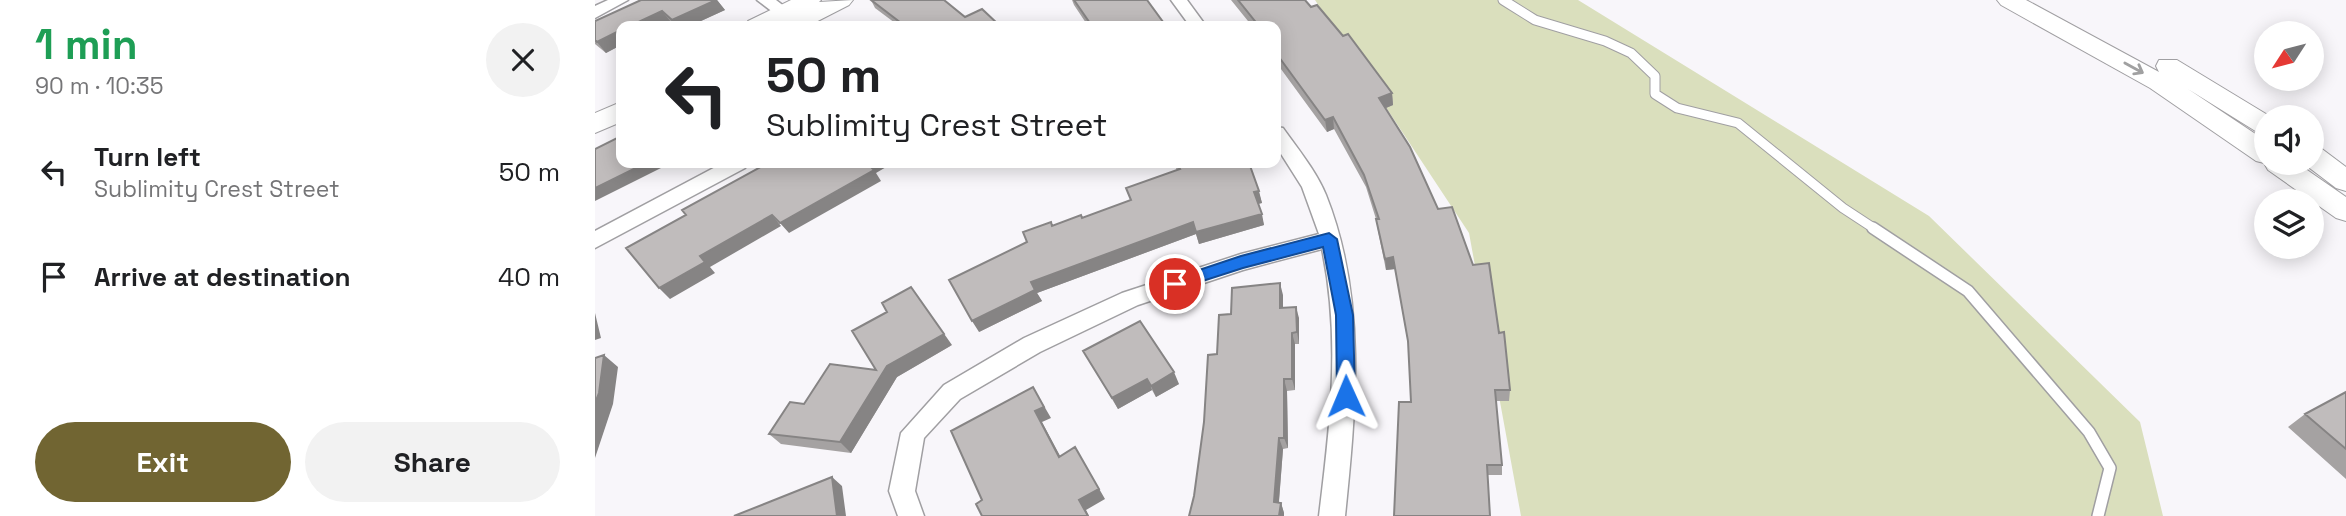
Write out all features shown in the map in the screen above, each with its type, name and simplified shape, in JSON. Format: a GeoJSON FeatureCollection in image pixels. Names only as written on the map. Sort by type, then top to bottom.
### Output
{"type":"FeatureCollection","features":[{"type":"Feature","properties":{"kind":"main road"},"geometry":{"type":"LineString","coordinates":[[787,18],[809,0]]}},
{"type":"Feature","properties":{"kind":"main road"},"geometry":{"type":"LineString","coordinates":[[787,18],[841,0]]}},
{"type":"Feature","properties":{"kind":"main road"},"geometry":{"type":"LineString","coordinates":[[2009,0],[2159,82],[2254,146]]}},
{"type":"Feature","properties":{"kind":"main road"},"geometry":{"type":"LineString","coordinates":[[2045,0],[2185,75],[2254,118]]}},
{"type":"Feature","properties":{"kind":"main road"},"geometry":{"type":"LineString","coordinates":[[595,105],[616,94]]}},
{"type":"Feature","properties":{"kind":"main road"},"geometry":{"type":"LineString","coordinates":[[595,124],[616,114]]}},
{"type":"Feature","properties":{"kind":"main road"},"geometry":{"type":"LineString","coordinates":[[2324,165],[2346,181]]}},
{"type":"Feature","properties":{"kind":"main road"},"geometry":{"type":"LineString","coordinates":[[2295,175],[2346,211]]}},
{"type":"Feature","properties":{"kind":"street"},"geometry":{"type":"LineString","coordinates":[[595,13],[619,0]]}},
{"type":"Feature","properties":{"kind":"street"},"geometry":{"type":"LineString","coordinates":[[1179,0],[1194,21]]}},
{"type":"Feature","properties":{"kind":"street"},"geometry":{"type":"LineString","coordinates":[[1281,141],[1315,193],[1329,239],[1345,315],[1346,396],[1332,516]]}},
{"type":"Feature","properties":{"kind":"street"},"geometry":{"type":"LineString","coordinates":[[595,240],[729,168]]}},
{"type":"Feature","properties":{"kind":"street"},"geometry":{"type":"LineString","coordinates":[[911,516],[902,491],[913,433],[952,392],[1032,345],[1130,299],[1241,262],[1329,239]]}},
{"type":"Feature","properties":{"kind":"lane"},"geometry":{"type":"LineString","coordinates":[[1503,0],[1535,20],[1605,41],[1631,53],[1655,76],[1655,94],[1677,108],[1738,123],[1843,208],[1968,290],[2089,432],[2110,468],[2098,516]]}},
{"type":"Feature","properties":{"kind":"green space"},"geometry":{"type":"Polygon","coordinates":[[[1315,0],[1578,0],[1929,216],[2140,422],[2163,516],[1521,516],[1469,233],[1315,0]]]}},
{"type":"Feature","properties":{"kind":"building"},"geometry":{"type":"Polygon","coordinates":[[[641,0],[716,0],[672,20],[662,11],[641,21],[616,21],[616,32],[597,42],[595,21],[641,0]]]}},
{"type":"Feature","properties":{"kind":"building"},"geometry":{"type":"Polygon","coordinates":[[[871,0],[944,0],[965,17],[982,9],[995,21],[898,21],[871,0]]]}},
{"type":"Feature","properties":{"kind":"building"},"geometry":{"type":"Polygon","coordinates":[[[1074,0],[1147,0],[1162,21],[1089,21],[1074,0]]]}},
{"type":"Feature","properties":{"kind":"building"},"geometry":{"type":"Polygon","coordinates":[[[1238,0],[1305,0],[1311,7],[1317,5],[1343,36],[1348,34],[1392,93],[1379,98],[1410,147],[1438,209],[1452,207],[1473,265],[1489,263],[1499,333],[1504,332],[1510,390],[1495,390],[1502,465],[1487,465],[1490,516],[1394,516],[1399,402],[1411,402],[1408,341],[1393,257],[1385,259],[1376,219],[1379,219],[1364,175],[1333,117],[1325,120],[1281,60],[1281,21],[1255,21],[1238,0]]]}},
{"type":"Feature","properties":{"kind":"building"},"geometry":{"type":"Polygon","coordinates":[[[616,138],[616,168],[636,168],[595,188],[595,149],[616,138]]]}},
{"type":"Feature","properties":{"kind":"building"},"geometry":{"type":"Polygon","coordinates":[[[759,168],[874,170],[780,223],[772,215],[700,256],[705,262],[659,288],[626,248],[686,215],[682,210],[759,168]]]}},
{"type":"Feature","properties":{"kind":"building"},"geometry":{"type":"Polygon","coordinates":[[[1251,168],[1259,191],[1254,192],[1262,214],[1196,232],[1193,222],[1031,282],[1035,290],[972,321],[949,280],[1027,242],[1023,232],[1051,222],[1052,226],[1081,215],[1082,218],[1131,200],[1126,188],[1180,169],[1251,168]]]}},
{"type":"Feature","properties":{"kind":"building"},"geometry":{"type":"Polygon","coordinates":[[[1280,283],[1280,308],[1296,307],[1297,332],[1292,333],[1292,379],[1284,379],[1284,438],[1279,438],[1274,502],[1281,503],[1279,516],[1189,516],[1204,422],[1208,355],[1217,354],[1219,315],[1231,314],[1232,288],[1280,283]]]}},
{"type":"Feature","properties":{"kind":"building"},"geometry":{"type":"Polygon","coordinates":[[[911,287],[944,334],[887,366],[840,442],[769,434],[790,402],[804,404],[830,364],[876,370],[852,331],[887,312],[882,303],[911,287]]]}},
{"type":"Feature","properties":{"kind":"building"},"geometry":{"type":"Polygon","coordinates":[[[1140,321],[1174,372],[1151,386],[1147,379],[1112,398],[1083,351],[1140,321]]]}},
{"type":"Feature","properties":{"kind":"building"},"geometry":{"type":"Polygon","coordinates":[[[604,355],[599,393],[595,403],[595,358],[604,355]]]}},
{"type":"Feature","properties":{"kind":"building"},"geometry":{"type":"Polygon","coordinates":[[[1033,387],[1044,407],[1035,411],[1059,457],[1075,447],[1099,489],[1079,500],[1088,516],[982,516],[976,504],[982,500],[951,431],[1033,387]]]}},
{"type":"Feature","properties":{"kind":"building"},"geometry":{"type":"Polygon","coordinates":[[[2346,392],[2346,449],[2305,414],[2346,392]]]}},
{"type":"Feature","properties":{"kind":"building"},"geometry":{"type":"Polygon","coordinates":[[[832,477],[837,516],[734,516],[832,477]]]}},
{"type":"Feature","properties":{"kind":"route"},"geometry":{"type":"LineString","coordinates":[[1175,284],[1241,262],[1329,239],[1345,315],[1346,396]]}}]}
